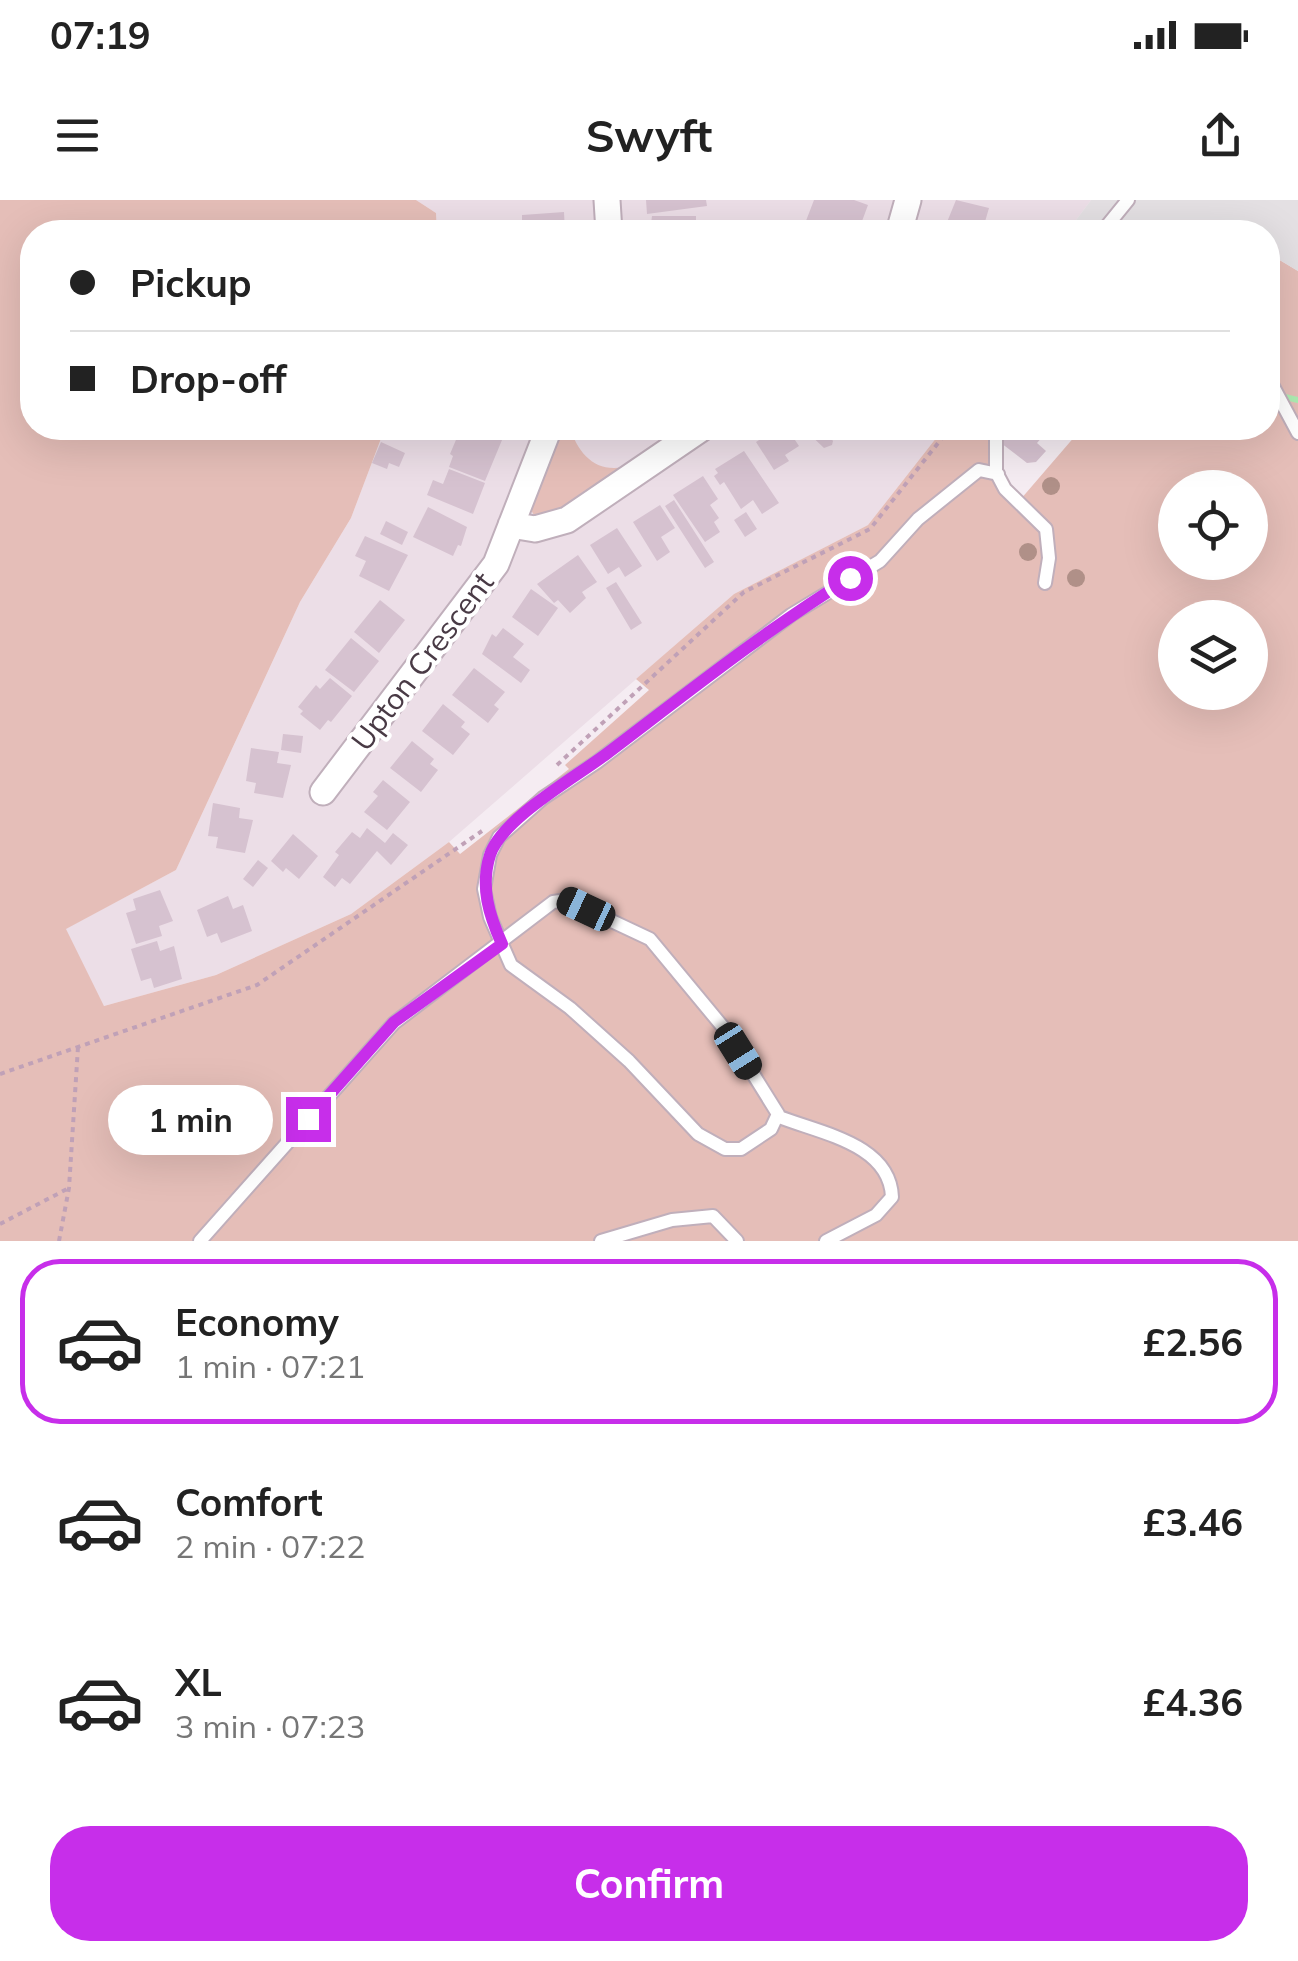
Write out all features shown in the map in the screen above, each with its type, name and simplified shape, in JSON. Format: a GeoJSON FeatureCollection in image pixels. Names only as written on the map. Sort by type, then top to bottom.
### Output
{"type":"FeatureCollection","features":[{"type":"Feature","properties":{"kind":"street","name":"Upton Crescent"},"geometry":{"type":"LineString","coordinates":[[323,792],[496,564],[544,440]]}},
{"type":"Feature","properties":{"kind":"street"},"geometry":{"type":"LineString","coordinates":[[511,525],[535,529],[567,520],[684,440]]}},
{"type":"Feature","properties":{"kind":"lane"},"geometry":{"type":"LineString","coordinates":[[1112,220],[1128,200]]}},
{"type":"Feature","properties":{"kind":"lane"},"geometry":{"type":"LineString","coordinates":[[1280,400],[1298,433]]}},
{"type":"Feature","properties":{"kind":"lane"},"geometry":{"type":"LineString","coordinates":[[997,440],[998,474],[1005,488],[1046,529],[1049,558],[1044,583]]}},
{"type":"Feature","properties":{"kind":"lane"},"geometry":{"type":"LineString","coordinates":[[777,1116],[770,1129],[741,1149],[725,1150],[698,1134],[630,1061],[570,1008],[544,993],[512,965],[490,918],[484,889],[490,855],[499,837],[543,798],[791,614],[880,560],[918,519],[979,470],[998,474]]}},
{"type":"Feature","properties":{"kind":"lane"},"geometry":{"type":"LineString","coordinates":[[200,1241],[394,1022],[553,902],[567,900],[650,939],[727,1032],[777,1116],[857,1146],[874,1157],[892,1180],[892,1197],[876,1214],[826,1241]]}},
{"type":"Feature","properties":{"kind":"lane"},"geometry":{"type":"LineString","coordinates":[[601,1241],[672,1220],[713,1216],[736,1241]]}},
{"type":"Feature","properties":{"kind":"path"},"geometry":{"type":"LineString","coordinates":[[554,768],[744,592],[870,529],[940,440]]}},
{"type":"Feature","properties":{"kind":"path"},"geometry":{"type":"LineString","coordinates":[[0,1074],[257,985],[483,831]]}},
{"type":"Feature","properties":{"kind":"path"},"geometry":{"type":"LineString","coordinates":[[59,1241],[68,1188],[78,1046]]}},
{"type":"Feature","properties":{"kind":"path"},"geometry":{"type":"LineString","coordinates":[[0,1224],[68,1188]]}},
{"type":"Feature","properties":{"kind":"shaded area"},"geometry":{"type":"Polygon","coordinates":[[[0,200],[416,200],[436,213],[436,220],[20,220],[20,440],[380,440],[351,518],[300,602],[176,870],[66,929],[104,1006],[216,975],[351,914],[449,842],[460,854],[569,769],[565,765],[649,690],[636,679],[734,594],[868,525],[935,440],[992,440],[989,464],[980,467],[1020,500],[1072,440],[1280,440],[1280,260],[1298,271],[1298,1241],[0,1241],[0,200]]]}},
{"type":"Feature","properties":{"kind":"shaded area"},"geometry":{"type":"Polygon","coordinates":[[[416,200],[1091,200],[1076,220],[436,220],[436,213],[416,200]]]}},
{"type":"Feature","properties":{"kind":"shaded area"},"geometry":{"type":"Polygon","coordinates":[[[1091,200],[1298,200],[1298,271],[1280,260],[1280,220],[1076,220],[1091,200]]]}},
{"type":"Feature","properties":{"kind":"shaded area"},"geometry":{"type":"Polygon","coordinates":[[[380,440],[935,440],[868,525],[734,594],[449,842],[351,914],[216,975],[104,1006],[65,929],[176,870],[300,602],[351,518],[380,440]]]}},
{"type":"Feature","properties":{"kind":"shaded area"},"geometry":{"type":"Polygon","coordinates":[[[555,440],[576,440],[596,464],[624,467],[560,513],[542,519],[529,507],[555,440]]]}},
{"type":"Feature","properties":{"kind":"building"},"geometry":{"type":"Polygon","coordinates":[[[646,200],[706,200],[707,206],[647,214],[646,200]]]}},
{"type":"Feature","properties":{"kind":"building"},"geometry":{"type":"Polygon","coordinates":[[[814,200],[854,200],[868,205],[862,220],[806,220],[814,200]]]}},
{"type":"Feature","properties":{"kind":"building"},"geometry":{"type":"Polygon","coordinates":[[[956,200],[989,208],[986,220],[948,220],[956,200]]]}},
{"type":"Feature","properties":{"kind":"building"},"geometry":{"type":"Polygon","coordinates":[[[564,212],[564,220],[522,220],[522,215],[564,212]]]}},
{"type":"Feature","properties":{"kind":"building"},"geometry":{"type":"Polygon","coordinates":[[[652,216],[696,216],[696,220],[652,220],[652,216]]]}},
{"type":"Feature","properties":{"kind":"building"},"geometry":{"type":"Polygon","coordinates":[[[456,440],[502,440],[485,481],[449,467],[453,456],[450,454],[456,440]]]}},
{"type":"Feature","properties":{"kind":"building"},"geometry":{"type":"Polygon","coordinates":[[[795,440],[799,446],[785,455],[789,461],[774,470],[756,442],[795,440]]]}},
{"type":"Feature","properties":{"kind":"building"},"geometry":{"type":"Polygon","coordinates":[[[816,440],[832,440],[832,445],[824,448],[816,440]]]}},
{"type":"Feature","properties":{"kind":"building"},"geometry":{"type":"Polygon","coordinates":[[[997,440],[1040,440],[1037,443],[1046,451],[1036,462],[1027,463],[997,440]]]}},
{"type":"Feature","properties":{"kind":"building"},"geometry":{"type":"Polygon","coordinates":[[[381,442],[405,453],[399,467],[389,463],[387,469],[372,463],[381,442]]]}},
{"type":"Feature","properties":{"kind":"building"},"geometry":{"type":"Polygon","coordinates":[[[744,451],[779,503],[762,514],[753,500],[741,509],[724,482],[720,485],[714,476],[718,473],[715,469],[744,451]]]}},
{"type":"Feature","properties":{"kind":"building"},"geometry":{"type":"Polygon","coordinates":[[[449,469],[485,483],[473,514],[427,495],[433,480],[443,484],[449,469]]]}},
{"type":"Feature","properties":{"kind":"building"},"geometry":{"type":"Polygon","coordinates":[[[703,476],[718,499],[710,505],[719,518],[714,522],[720,532],[705,542],[673,495],[703,476]]]}},
{"type":"Feature","properties":{"kind":"building"},"geometry":{"type":"Polygon","coordinates":[[[674,500],[714,562],[705,568],[665,506],[674,500]]]}},
{"type":"Feature","properties":{"kind":"building"},"geometry":{"type":"Polygon","coordinates":[[[660,505],[675,528],[661,537],[670,552],[657,561],[633,522],[660,505]]]}},
{"type":"Feature","properties":{"kind":"building"},"geometry":{"type":"Polygon","coordinates":[[[428,507],[467,527],[453,556],[413,537],[428,507]]]}},
{"type":"Feature","properties":{"kind":"building"},"geometry":{"type":"Polygon","coordinates":[[[746,512],[757,529],[745,537],[734,520],[746,512]]]}},
{"type":"Feature","properties":{"kind":"building"},"geometry":{"type":"Polygon","coordinates":[[[386,521],[408,532],[402,545],[380,534],[386,521]]]}},
{"type":"Feature","properties":{"kind":"building"},"geometry":{"type":"Polygon","coordinates":[[[617,528],[642,566],[625,577],[619,567],[608,574],[590,545],[617,528]]]}},
{"type":"Feature","properties":{"kind":"building"},"geometry":{"type":"Polygon","coordinates":[[[365,536],[408,555],[389,591],[359,576],[366,561],[355,556],[365,536]]]}},
{"type":"Feature","properties":{"kind":"building"},"geometry":{"type":"Polygon","coordinates":[[[578,555],[597,582],[582,592],[586,598],[570,613],[558,600],[554,603],[537,584],[578,555]]]}},
{"type":"Feature","properties":{"kind":"building"},"geometry":{"type":"Polygon","coordinates":[[[616,582],[642,623],[631,630],[606,588],[616,582]]]}},
{"type":"Feature","properties":{"kind":"building"},"geometry":{"type":"Polygon","coordinates":[[[531,589],[558,608],[538,636],[512,617],[531,589]]]}},
{"type":"Feature","properties":{"kind":"building"},"geometry":{"type":"Polygon","coordinates":[[[380,600],[405,620],[379,653],[354,632],[380,600]]]}},
{"type":"Feature","properties":{"kind":"building"},"geometry":{"type":"Polygon","coordinates":[[[503,628],[524,644],[513,657],[530,670],[521,683],[482,654],[492,634],[496,637],[503,628]]]}},
{"type":"Feature","properties":{"kind":"building"},"geometry":{"type":"Polygon","coordinates":[[[351,638],[379,661],[354,692],[325,670],[351,638]]]}},
{"type":"Feature","properties":{"kind":"building"},"geometry":{"type":"Polygon","coordinates":[[[474,668],[505,692],[494,705],[499,709],[488,723],[452,695],[474,668]]]}},
{"type":"Feature","properties":{"kind":"building"},"geometry":{"type":"Polygon","coordinates":[[[330,678],[352,696],[320,730],[300,714],[303,711],[298,707],[316,685],[320,689],[330,678]]]}},
{"type":"Feature","properties":{"kind":"building"},"geometry":{"type":"Polygon","coordinates":[[[443,704],[465,722],[461,727],[470,734],[453,755],[422,731],[443,704]]]}},
{"type":"Feature","properties":{"kind":"building"},"geometry":{"type":"Polygon","coordinates":[[[283,734],[303,736],[301,753],[281,750],[283,734]]]}},
{"type":"Feature","properties":{"kind":"building"},"geometry":{"type":"Polygon","coordinates":[[[412,741],[434,759],[430,764],[438,770],[421,792],[390,768],[412,741]]]}},
{"type":"Feature","properties":{"kind":"building"},"geometry":{"type":"Polygon","coordinates":[[[251,748],[279,752],[277,763],[291,765],[283,798],[254,793],[256,783],[246,781],[251,748]]]}},
{"type":"Feature","properties":{"kind":"building"},"geometry":{"type":"Polygon","coordinates":[[[383,780],[410,802],[387,830],[364,812],[378,796],[373,792],[383,780]]]}},
{"type":"Feature","properties":{"kind":"building"},"geometry":{"type":"Polygon","coordinates":[[[213,803],[240,808],[239,818],[253,820],[245,853],[216,848],[218,837],[208,836],[213,803]]]}},
{"type":"Feature","properties":{"kind":"building"},"geometry":{"type":"Polygon","coordinates":[[[367,828],[385,843],[393,833],[408,845],[391,865],[377,851],[350,884],[342,878],[335,887],[323,877],[339,855],[335,852],[352,832],[360,838],[367,828]]]}},
{"type":"Feature","properties":{"kind":"building"},"geometry":{"type":"Polygon","coordinates":[[[293,834],[318,856],[299,879],[271,861],[293,834]]]}},
{"type":"Feature","properties":{"kind":"building"},"geometry":{"type":"Polygon","coordinates":[[[258,860],[268,868],[253,887],[243,879],[258,860]]]}},
{"type":"Feature","properties":{"kind":"building"},"geometry":{"type":"Polygon","coordinates":[[[160,890],[173,921],[159,926],[162,936],[136,944],[126,913],[136,910],[133,899],[160,890]]]}},
{"type":"Feature","properties":{"kind":"building"},"geometry":{"type":"Polygon","coordinates":[[[228,896],[233,909],[243,905],[252,931],[221,943],[217,933],[207,937],[197,910],[228,896]]]}},
{"type":"Feature","properties":{"kind":"building"},"geometry":{"type":"Polygon","coordinates":[[[157,941],[160,951],[174,946],[182,979],[154,988],[151,978],[141,981],[131,949],[157,941]]]}},
{"type":"Feature","properties":{"kind":"waterway"},"geometry":{"type":"LineString","coordinates":[[1281,396],[1298,400]]}},
{"type":"Feature","properties":{"kind":"route"},"geometry":{"type":"LineString","coordinates":[[308,1119],[394,1022],[502,944],[490,918],[484,889],[490,855],[499,837],[543,798],[791,614],[850,578]]}}]}
